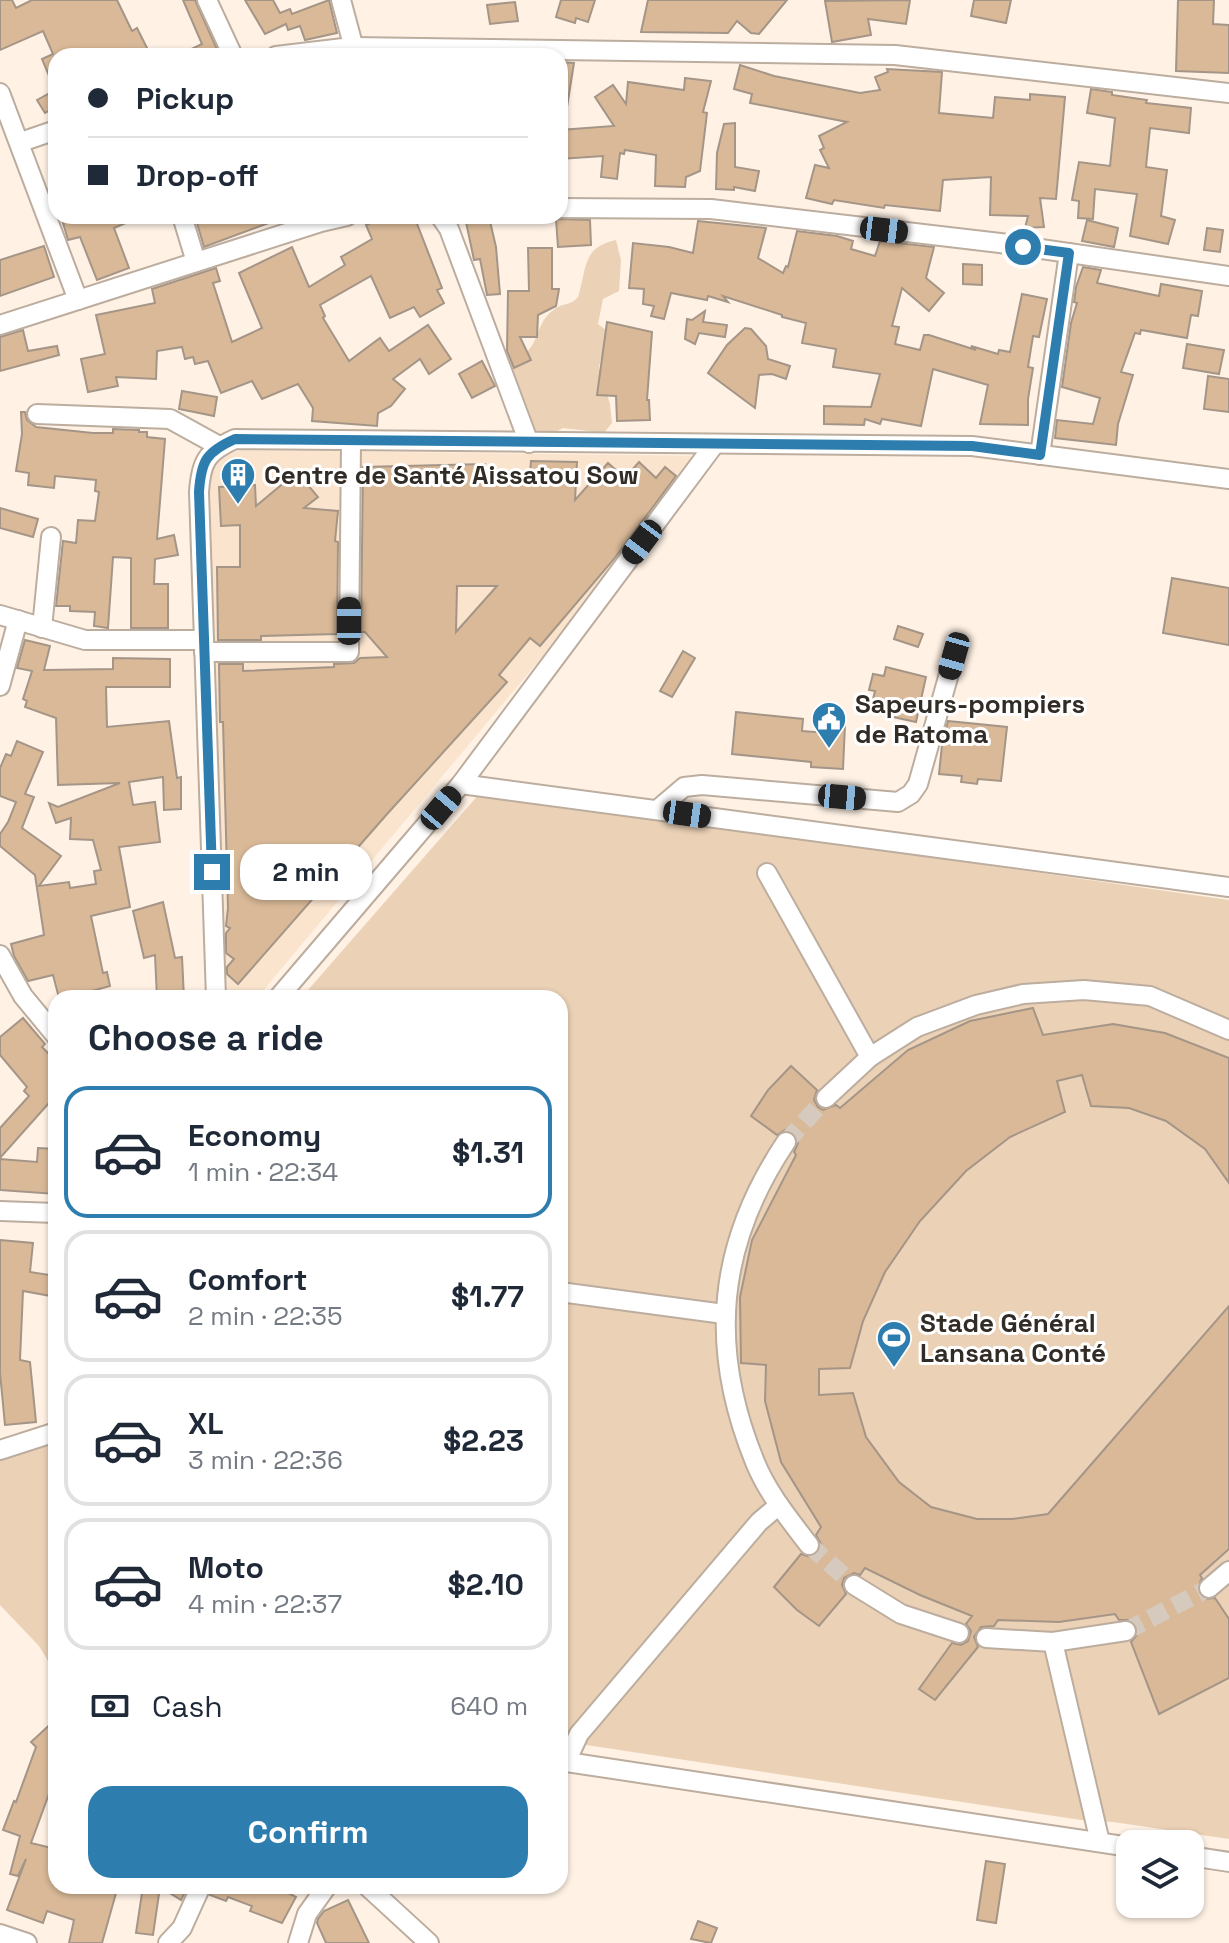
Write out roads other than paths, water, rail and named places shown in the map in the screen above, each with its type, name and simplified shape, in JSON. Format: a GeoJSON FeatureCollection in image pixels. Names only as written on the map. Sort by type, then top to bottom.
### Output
{"type":"FeatureCollection","features":[{"type":"Feature","properties":{"kind":"street"},"geometry":{"type":"LineString","coordinates":[[207,0],[229,48]]}},
{"type":"Feature","properties":{"kind":"street"},"geometry":{"type":"LineString","coordinates":[[341,0],[353,48]]}},
{"type":"Feature","properties":{"kind":"street"},"geometry":{"type":"LineString","coordinates":[[568,53],[895,55],[1229,93]]}},
{"type":"Feature","properties":{"kind":"street"},"geometry":{"type":"LineString","coordinates":[[0,93],[48,217]]}},
{"type":"Feature","properties":{"kind":"street"},"geometry":{"type":"LineString","coordinates":[[21,142],[48,133]]}},
{"type":"Feature","properties":{"kind":"street"},"geometry":{"type":"LineString","coordinates":[[568,208],[711,209],[1229,276]]}},
{"type":"Feature","properties":{"kind":"street"},"geometry":{"type":"LineString","coordinates":[[51,224],[78,300]]}},
{"type":"Feature","properties":{"kind":"street"},"geometry":{"type":"LineString","coordinates":[[184,224],[196,262]]}},
{"type":"Feature","properties":{"kind":"street"},"geometry":{"type":"LineString","coordinates":[[0,325],[315,224]]}},
{"type":"Feature","properties":{"kind":"street"},"geometry":{"type":"LineString","coordinates":[[446,224],[529,443]]}},
{"type":"Feature","properties":{"kind":"street"},"geometry":{"type":"LineString","coordinates":[[1040,455],[1069,253]]}},
{"type":"Feature","properties":{"kind":"street"},"geometry":{"type":"LineString","coordinates":[[37,414],[170,419],[219,446]]}},
{"type":"Feature","properties":{"kind":"street"},"geometry":{"type":"LineString","coordinates":[[216,990],[199,492],[201,468],[209,454],[219,446],[235,439],[972,446],[1229,479]]}},
{"type":"Feature","properties":{"kind":"street"},"geometry":{"type":"LineString","coordinates":[[0,686],[9,618],[85,640],[349,652],[351,441]]}},
{"type":"Feature","properties":{"kind":"street"},"geometry":{"type":"LineString","coordinates":[[285,990],[461,784],[714,445]]}},
{"type":"Feature","properties":{"kind":"street"},"geometry":{"type":"LineString","coordinates":[[42,628],[51,537]]}},
{"type":"Feature","properties":{"kind":"street"},"geometry":{"type":"LineString","coordinates":[[657,810],[684,787],[702,785],[898,802],[911,794],[918,784],[954,656]]}},
{"type":"Feature","properties":{"kind":"street"},"geometry":{"type":"LineString","coordinates":[[461,784],[1229,887]]}},
{"type":"Feature","properties":{"kind":"street"},"geometry":{"type":"LineString","coordinates":[[767,873],[870,1057]]}},
{"type":"Feature","properties":{"kind":"street"},"geometry":{"type":"LineString","coordinates":[[0,955],[23,996],[48,1026]]}},
{"type":"Feature","properties":{"kind":"street"},"geometry":{"type":"LineString","coordinates":[[826,1098],[870,1057],[917,1027],[976,1005],[1023,994],[1084,990],[1150,996],[1229,1030]]}},
{"type":"Feature","properties":{"kind":"street"},"geometry":{"type":"LineString","coordinates":[[786,1142],[764,1176],[734,1248],[724,1314],[733,1396],[756,1464],[779,1505],[809,1545]]}},
{"type":"Feature","properties":{"kind":"street"},"geometry":{"type":"LineString","coordinates":[[0,1211],[48,1213]]}},
{"type":"Feature","properties":{"kind":"street"},"geometry":{"type":"LineString","coordinates":[[568,1293],[724,1314]]}},
{"type":"Feature","properties":{"kind":"street"},"geometry":{"type":"LineString","coordinates":[[0,1450],[48,1435]]}},
{"type":"Feature","properties":{"kind":"street"},"geometry":{"type":"LineString","coordinates":[[568,1753],[579,1734],[759,1522],[779,1505]]}},
{"type":"Feature","properties":{"kind":"street"},"geometry":{"type":"LineString","coordinates":[[1209,1588],[1229,1571]]}},
{"type":"Feature","properties":{"kind":"street"},"geometry":{"type":"LineString","coordinates":[[854,1585],[901,1614],[959,1633]]}},
{"type":"Feature","properties":{"kind":"street"},"geometry":{"type":"LineString","coordinates":[[986,1638],[1053,1642],[1126,1631]]}},
{"type":"Feature","properties":{"kind":"street"},"geometry":{"type":"LineString","coordinates":[[1053,1642],[1100,1842]]}},
{"type":"Feature","properties":{"kind":"street"},"geometry":{"type":"LineString","coordinates":[[568,1763],[1116,1845]]}},
{"type":"Feature","properties":{"kind":"street"},"geometry":{"type":"LineString","coordinates":[[1204,1858],[1229,1862]]}},
{"type":"Feature","properties":{"kind":"street"},"geometry":{"type":"LineString","coordinates":[[168,1943],[182,1928],[197,1894]]}},
{"type":"Feature","properties":{"kind":"street"},"geometry":{"type":"LineString","coordinates":[[298,1943],[307,1914],[321,1894]]}},
{"type":"Feature","properties":{"kind":"street"},"geometry":{"type":"LineString","coordinates":[[376,1894],[429,1943]]}},
{"type":"Feature","properties":{"kind":"street"},"geometry":{"type":"LineString","coordinates":[[0,1934],[27,1943]]}},
{"type":"Feature","properties":{"kind":"tunnel"},"geometry":{"type":"LineString","coordinates":[[786,1142],[826,1098]]}},
{"type":"Feature","properties":{"kind":"tunnel"},"geometry":{"type":"LineString","coordinates":[[809,1545],[854,1585]]}},
{"type":"Feature","properties":{"kind":"tunnel"},"geometry":{"type":"LineString","coordinates":[[1126,1631],[1209,1588]]}},
{"type":"Feature","properties":{"kind":"place","name":"Centre de Santé Aissatou Sow"},"geometry":{"type":"Point","coordinates":[238,506]}},
{"type":"Feature","properties":{"kind":"place","name":"Sapeurs-pompiers de Ratoma"},"geometry":{"type":"Point","coordinates":[829,750]}},
{"type":"Feature","properties":{"kind":"place","name":"Stade Général Lansana Conté"},"geometry":{"type":"Point","coordinates":[894,1369]}}]}
